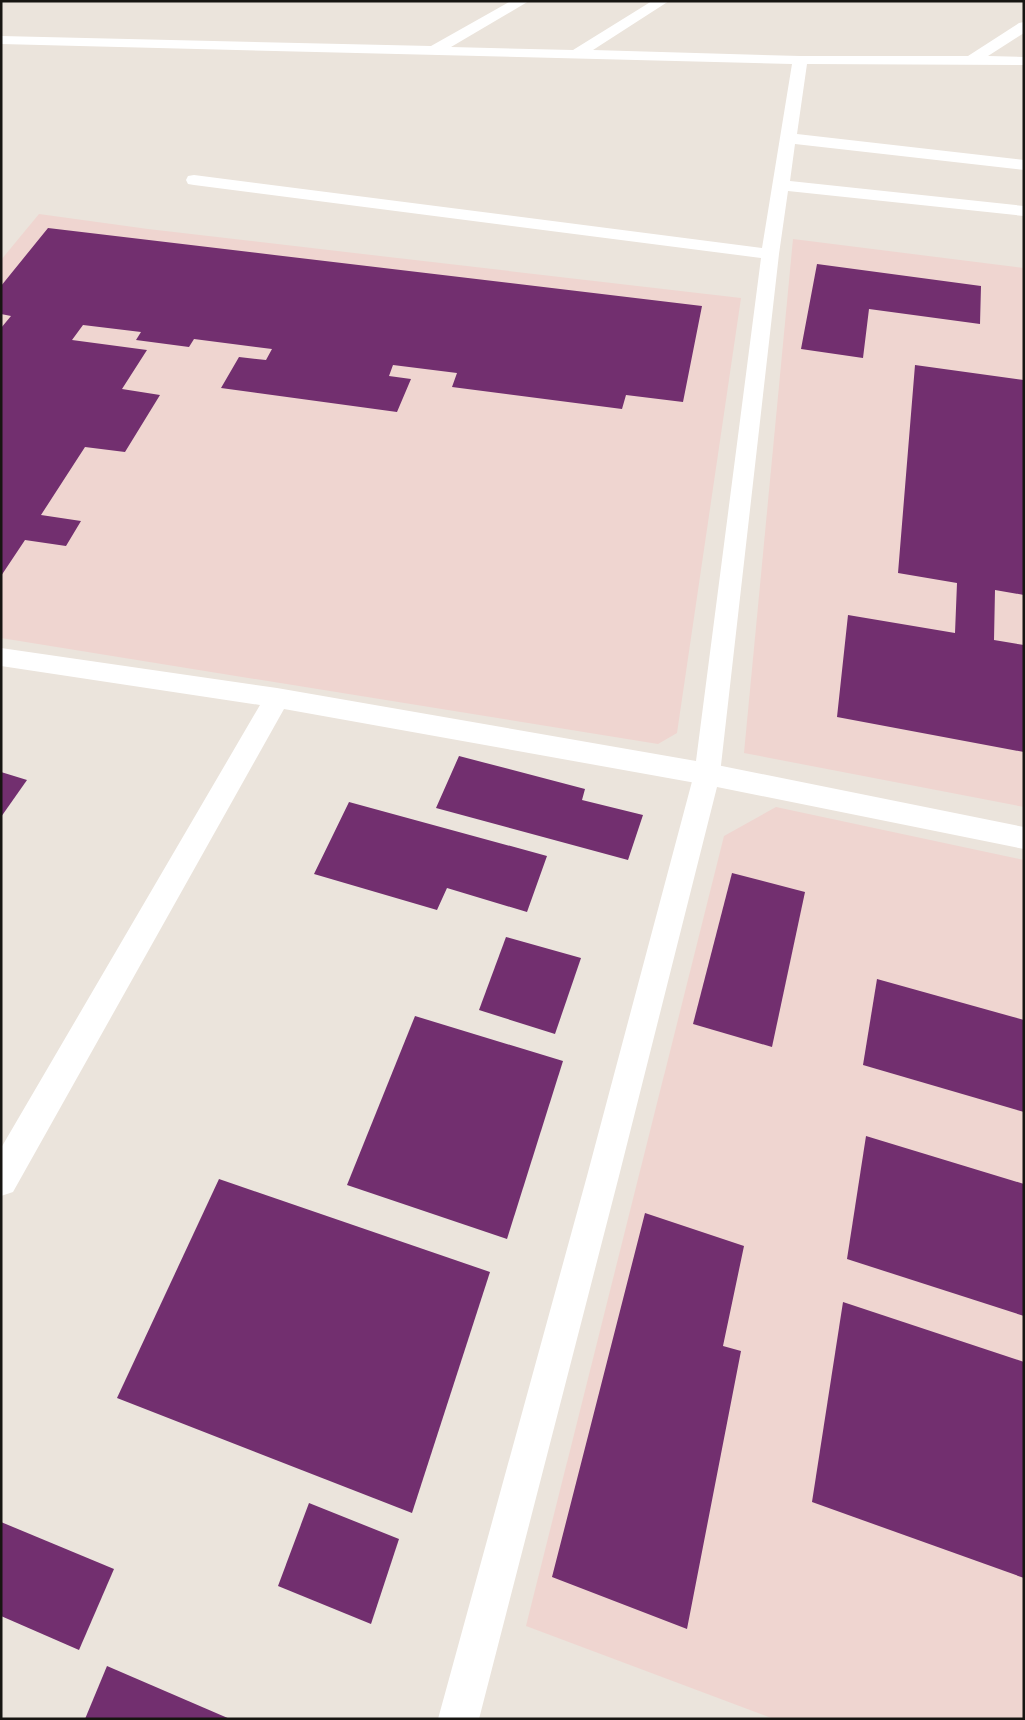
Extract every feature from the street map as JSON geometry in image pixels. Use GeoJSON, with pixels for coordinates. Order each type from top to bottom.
{"type":"FeatureCollection","features":[{"type":"Feature","properties":{"kind":"street"},"geometry":{"type":"LineString","coordinates":[[432,52],[522,1]]}},
{"type":"Feature","properties":{"kind":"street"},"geometry":{"type":"LineString","coordinates":[[575,55],[662,1]]}},
{"type":"Feature","properties":{"kind":"street"},"geometry":{"type":"LineString","coordinates":[[971,61],[1024,26]]}},
{"type":"Feature","properties":{"kind":"street"},"geometry":{"type":"LineString","coordinates":[[1,40],[800,60],[1024,61]]}},
{"type":"Feature","properties":{"kind":"street"},"geometry":{"type":"LineString","coordinates":[[458,1719],[707,774],[770,254],[800,60]]}},
{"type":"Feature","properties":{"kind":"street"},"geometry":{"type":"LineString","coordinates":[[788,138],[1024,165]]}},
{"type":"Feature","properties":{"kind":"street"},"geometry":{"type":"LineString","coordinates":[[194,180],[770,254]]}},
{"type":"Feature","properties":{"kind":"street"},"geometry":{"type":"LineString","coordinates":[[781,185],[1024,211]]}},
{"type":"Feature","properties":{"kind":"street"},"geometry":{"type":"LineString","coordinates":[[1,656],[276,698],[707,774],[1024,838]]}},
{"type":"Feature","properties":{"kind":"street"},"geometry":{"type":"LineString","coordinates":[[1,1180],[276,698]]}},
{"type":"Feature","properties":{"kind":"shaded area"},"geometry":{"type":"Polygon","coordinates":[[[39,214],[148,229],[741,298],[677,733],[658,744],[1,638],[1,260],[39,214]]]}},
{"type":"Feature","properties":{"kind":"shaded area"},"geometry":{"type":"Polygon","coordinates":[[[793,239],[1024,268],[1024,807],[744,753],[793,239]]]}},
{"type":"Feature","properties":{"kind":"shaded area"},"geometry":{"type":"Polygon","coordinates":[[[776,807],[1024,860],[1024,1719],[774,1719],[526,1626],[724,836],[776,807]]]}},
{"type":"Feature","properties":{"kind":"building"},"geometry":{"type":"Polygon","coordinates":[[[48,228],[702,306],[683,402],[626,395],[622,409],[452,387],[457,373],[393,365],[389,376],[411,379],[397,412],[221,388],[239,357],[266,360],[272,349],[194,339],[189,347],[136,340],[141,332],[83,325],[72,340],[147,350],[122,389],[160,395],[125,452],[85,447],[41,515],[81,521],[66,546],[25,540],[1,576],[1,328],[11,316],[1,314],[1,286],[48,228]]]}},
{"type":"Feature","properties":{"kind":"building"},"geometry":{"type":"Polygon","coordinates":[[[817,264],[981,286],[980,324],[869,309],[863,358],[801,349],[817,264]]]}},
{"type":"Feature","properties":{"kind":"building"},"geometry":{"type":"Polygon","coordinates":[[[915,365],[1024,380],[1024,595],[995,590],[994,640],[1024,645],[1024,752],[837,717],[848,615],[955,633],[957,583],[898,573],[915,365]]]}},
{"type":"Feature","properties":{"kind":"building"},"geometry":{"type":"Polygon","coordinates":[[[459,756],[585,789],[582,800],[643,815],[628,860],[436,808],[459,756]]]}},
{"type":"Feature","properties":{"kind":"building"},"geometry":{"type":"Polygon","coordinates":[[[1,772],[27,780],[1,817],[1,772]]]}},
{"type":"Feature","properties":{"kind":"building"},"geometry":{"type":"Polygon","coordinates":[[[349,802],[547,856],[527,912],[447,888],[437,910],[314,874],[349,802]]]}},
{"type":"Feature","properties":{"kind":"building"},"geometry":{"type":"Polygon","coordinates":[[[732,873],[805,892],[772,1047],[693,1024],[732,873]]]}},
{"type":"Feature","properties":{"kind":"building"},"geometry":{"type":"Polygon","coordinates":[[[506,937],[581,958],[555,1034],[479,1010],[506,937]]]}},
{"type":"Feature","properties":{"kind":"building"},"geometry":{"type":"Polygon","coordinates":[[[877,979],[1024,1020],[1024,1112],[863,1065],[877,979]]]}},
{"type":"Feature","properties":{"kind":"building"},"geometry":{"type":"Polygon","coordinates":[[[415,1016],[563,1061],[507,1239],[347,1185],[415,1016]]]}},
{"type":"Feature","properties":{"kind":"building"},"geometry":{"type":"Polygon","coordinates":[[[866,1136],[1024,1184],[1024,1316],[847,1259],[866,1136]]]}},
{"type":"Feature","properties":{"kind":"building"},"geometry":{"type":"Polygon","coordinates":[[[219,1179],[490,1272],[412,1513],[117,1398],[219,1179]]]}},
{"type":"Feature","properties":{"kind":"building"},"geometry":{"type":"Polygon","coordinates":[[[645,1213],[744,1246],[723,1346],[741,1351],[687,1629],[552,1577],[645,1213]]]}},
{"type":"Feature","properties":{"kind":"building"},"geometry":{"type":"Polygon","coordinates":[[[843,1302],[1024,1362],[1024,1578],[812,1502],[843,1302]]]}},
{"type":"Feature","properties":{"kind":"building"},"geometry":{"type":"Polygon","coordinates":[[[309,1503],[399,1539],[371,1624],[278,1586],[309,1503]]]}},
{"type":"Feature","properties":{"kind":"building"},"geometry":{"type":"Polygon","coordinates":[[[1,1522],[114,1569],[79,1650],[1,1616],[1,1522]]]}},
{"type":"Feature","properties":{"kind":"building"},"geometry":{"type":"Polygon","coordinates":[[[107,1666],[230,1719],[85,1719],[107,1666]]]}}]}
